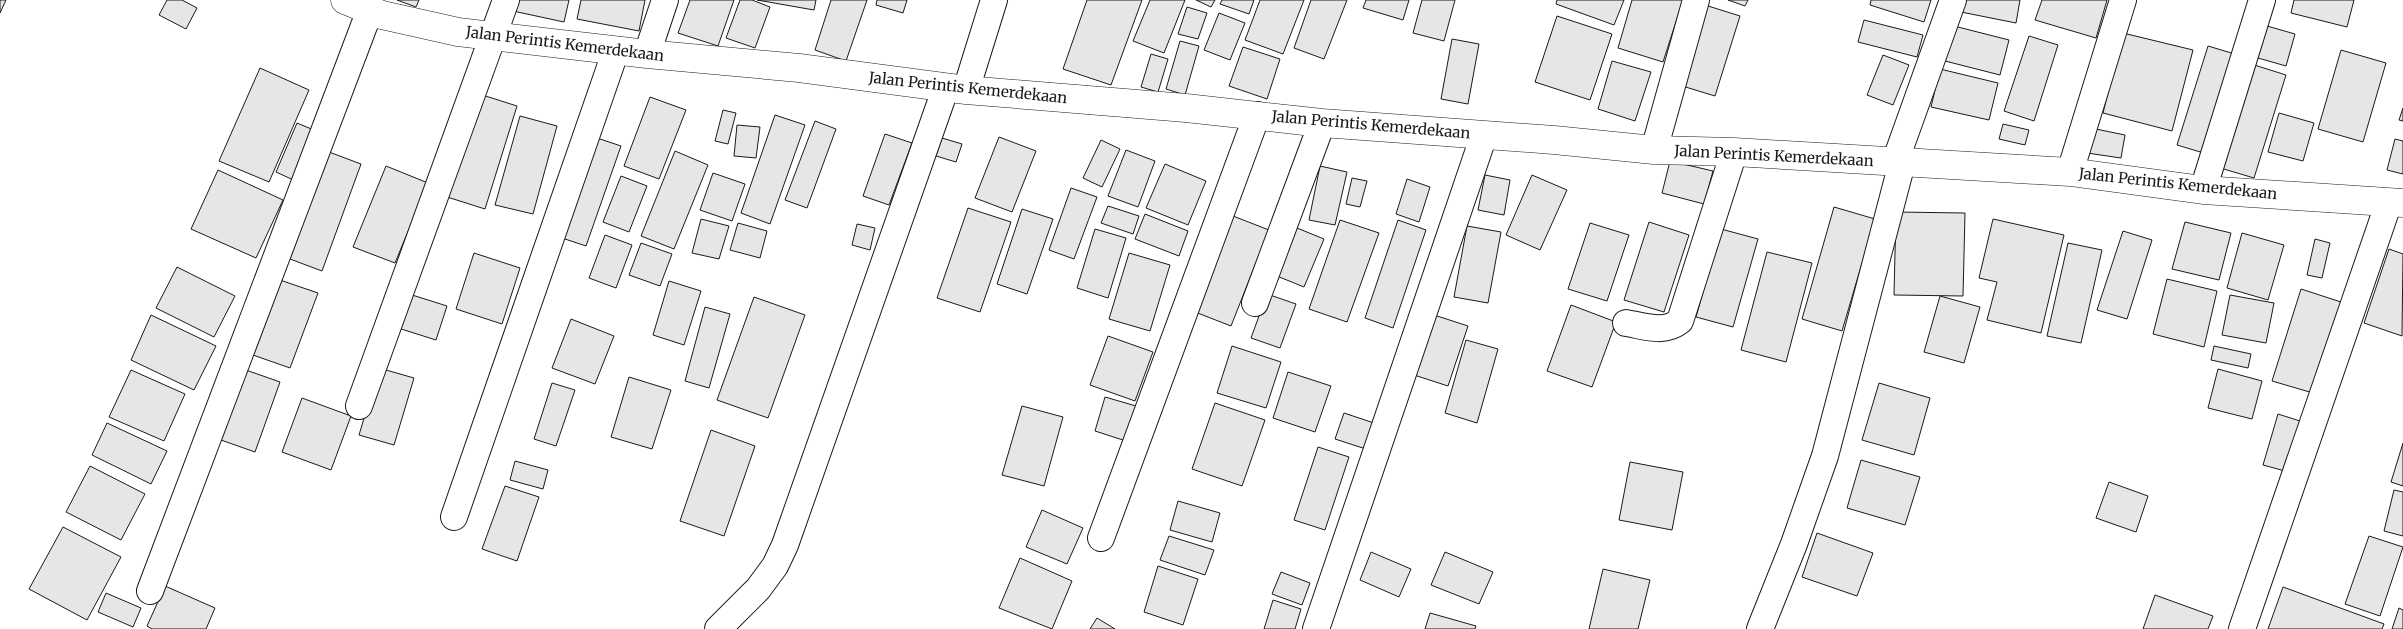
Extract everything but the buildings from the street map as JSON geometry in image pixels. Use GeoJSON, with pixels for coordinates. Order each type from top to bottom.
{"type":"FeatureCollection","features":[{"type":"Feature","properties":{"kind":"street","name":"Jalan Perintis Kemerdekaan"},"geometry":{"type":"LineString","coordinates":[[344,0],[380,8],[458,32],[647,54],[799,68],[956,89],[1322,123],[1654,150],[1734,152],[2070,172],[2203,190],[2396,202]]}},
{"type":"Feature","properties":{"kind":"street"},"geometry":{"type":"LineString","coordinates":[[359,406],[506,0]]}},
{"type":"Feature","properties":{"kind":"street"},"geometry":{"type":"LineString","coordinates":[[647,54],[665,0]]}},
{"type":"Feature","properties":{"kind":"street"},"geometry":{"type":"LineString","coordinates":[[718,629],[758,589],[775,566],[785,545],[956,89],[994,0]]}},
{"type":"Feature","properties":{"kind":"street"},"geometry":{"type":"LineString","coordinates":[[1654,150],[1696,0]]}},
{"type":"Feature","properties":{"kind":"street"},"geometry":{"type":"LineString","coordinates":[[1760,629],[1794,544],[1825,456],[1898,163],[1953,0]]}},
{"type":"Feature","properties":{"kind":"street"},"geometry":{"type":"LineString","coordinates":[[2070,172],[2123,0]]}},
{"type":"Feature","properties":{"kind":"street"},"geometry":{"type":"LineString","coordinates":[[2203,190],[2262,0]]}},
{"type":"Feature","properties":{"kind":"street"},"geometry":{"type":"LineString","coordinates":[[150,591],[380,8]]}},
{"type":"Feature","properties":{"kind":"street"},"geometry":{"type":"LineString","coordinates":[[454,517],[616,50]]}},
{"type":"Feature","properties":{"kind":"street"},"geometry":{"type":"LineString","coordinates":[[1100,538],[1257,116]]}},
{"type":"Feature","properties":{"kind":"street"},"geometry":{"type":"LineString","coordinates":[[1255,303],[1322,123]]}},
{"type":"Feature","properties":{"kind":"street"},"geometry":{"type":"LineString","coordinates":[[1316,629],[1484,135]]}},
{"type":"Feature","properties":{"kind":"street"},"geometry":{"type":"LineString","coordinates":[[1626,323],[1662,329],[1672,327],[1680,321],[1734,152]]}},
{"type":"Feature","properties":{"kind":"street"},"geometry":{"type":"LineString","coordinates":[[2242,629],[2396,202]]}}]}
